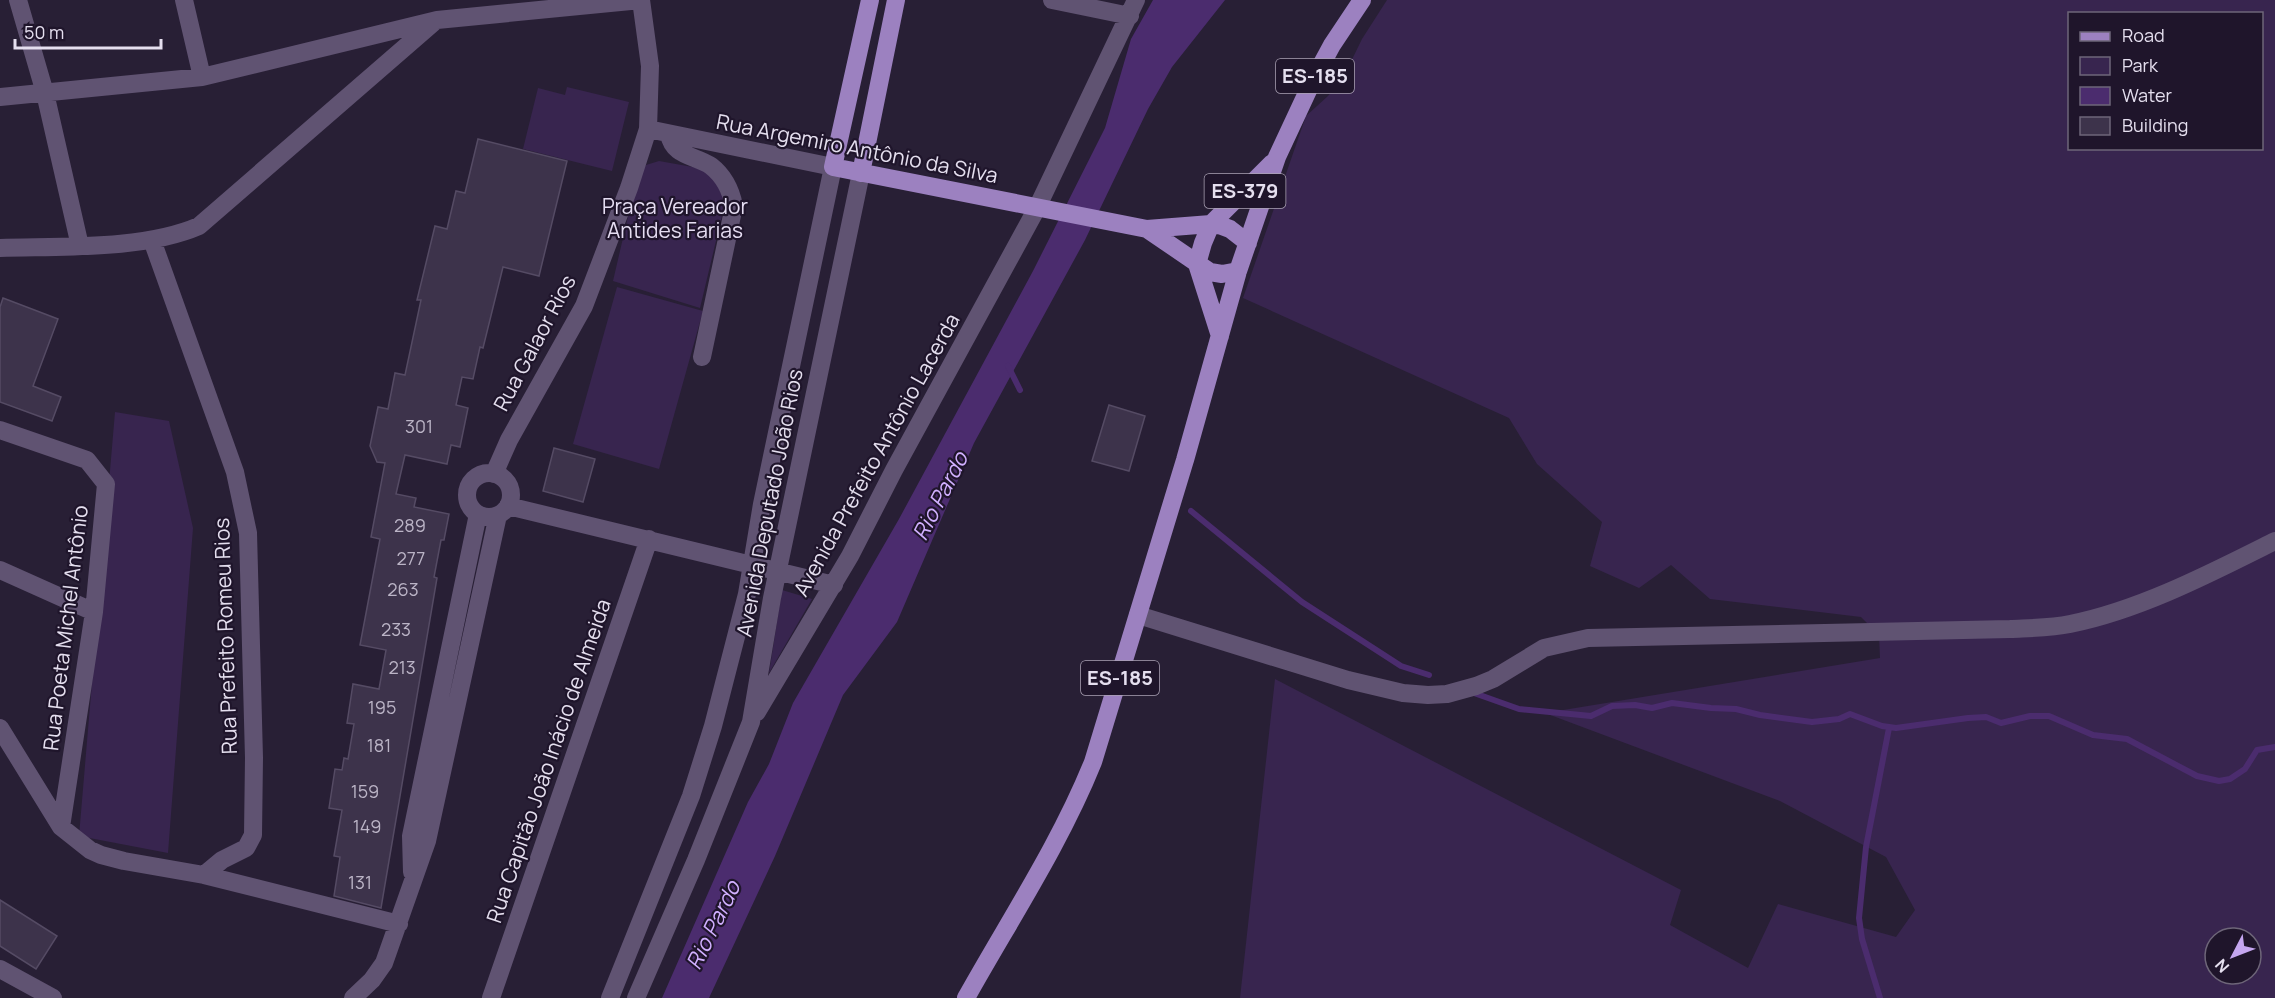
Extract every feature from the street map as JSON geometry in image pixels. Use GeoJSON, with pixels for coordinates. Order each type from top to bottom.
{"type":"FeatureCollection","features":[{"type":"Feature","properties":{"kind":"main road","name":"Avenida Deputado João Rios"},"geometry":{"type":"LineString","coordinates":[[833,167],[870,0]]}},
{"type":"Feature","properties":{"kind":"main road","name":"Avenida Deputado João Rios"},"geometry":{"type":"LineString","coordinates":[[861,173],[896,0]]}},
{"type":"Feature","properties":{"kind":"main road","name":"ES-185"},"geometry":{"type":"LineString","coordinates":[[966,998],[1085,783],[1102,738],[1238,271],[1277,157],[1332,45],[1362,0]]}},
{"type":"Feature","properties":{"kind":"main road","name":"ES-379"},"geometry":{"type":"LineString","coordinates":[[1211,224],[1277,157]]}},
{"type":"Feature","properties":{"kind":"main road","name":"Rua Argemiro Antônio da Silva"},"geometry":{"type":"LineString","coordinates":[[833,167],[1143,228]]}},
{"type":"Feature","properties":{"kind":"main road","name":"ES-379"},"geometry":{"type":"LineString","coordinates":[[1143,228],[1211,224],[1230,229],[1248,243]]}},
{"type":"Feature","properties":{"kind":"main road"},"geometry":{"type":"LineString","coordinates":[[1211,224],[1197,264],[1220,336]]}},
{"type":"Feature","properties":{"kind":"main road","name":"ES-379"},"geometry":{"type":"LineString","coordinates":[[1143,228],[1197,264],[1217,274],[1238,271]]}},
{"type":"Feature","properties":{"kind":"street"},"geometry":{"type":"LineString","coordinates":[[18,0],[45,93],[80,246]]}},
{"type":"Feature","properties":{"kind":"street"},"geometry":{"type":"LineString","coordinates":[[184,0],[202,77]]}},
{"type":"Feature","properties":{"kind":"street"},"geometry":{"type":"LineString","coordinates":[[0,96],[202,77],[437,20],[641,0]]}},
{"type":"Feature","properties":{"kind":"street","name":"Rua Galaor Rios"},"geometry":{"type":"LineString","coordinates":[[494,474],[509,440],[584,306],[629,188],[648,129],[650,66],[641,0]]}},
{"type":"Feature","properties":{"kind":"street"},"geometry":{"type":"LineString","coordinates":[[1052,0],[1133,8]]}},
{"type":"Feature","properties":{"kind":"street","name":"Avenida Prefeito Antônio Lacerda"},"geometry":{"type":"LineString","coordinates":[[751,722],[834,585],[1037,208],[1133,8]]}},
{"type":"Feature","properties":{"kind":"street"},"geometry":{"type":"LineString","coordinates":[[0,248],[80,246],[152,240],[184,233],[200,226],[437,20]]}},
{"type":"Feature","properties":{"kind":"street","name":"Rua Argemiro Antônio da Silva"},"geometry":{"type":"LineString","coordinates":[[648,129],[833,167]]}},
{"type":"Feature","properties":{"kind":"street"},"geometry":{"type":"LineString","coordinates":[[669,134],[677,150],[704,162],[720,174],[734,206],[702,357]]}},
{"type":"Feature","properties":{"kind":"street","name":"Avenida Deputado João Rios"},"geometry":{"type":"LineString","coordinates":[[610,998],[650,903],[697,777],[735,642],[747,594],[762,504],[833,167]]}},
{"type":"Feature","properties":{"kind":"street","name":"Avenida Deputado João Rios"},"geometry":{"type":"LineString","coordinates":[[636,998],[696,860],[751,722],[772,598],[861,173]]}},
{"type":"Feature","properties":{"kind":"street","name":"Rua Prefeito Romeu Rios"},"geometry":{"type":"LineString","coordinates":[[152,240],[235,472],[248,533],[254,758],[253,835],[246,848],[222,860],[204,875]]}},
{"type":"Feature","properties":{"kind":"street","name":"Rua Poeta Michel Antônio"},"geometry":{"type":"LineString","coordinates":[[0,430],[87,460],[106,484],[94,612],[61,827]]}},
{"type":"Feature","properties":{"kind":"street"},"geometry":{"type":"LineString","coordinates":[[353,998],[372,980],[384,963],[427,841],[503,510],[510,490],[501,477],[494,474],[480,476],[470,484],[467,498],[472,510],[478,514],[491,517],[503,510],[649,539],[834,585]]}},
{"type":"Feature","properties":{"kind":"street"},"geometry":{"type":"LineString","coordinates":[[412,882],[411,836],[478,514]]}},
{"type":"Feature","properties":{"kind":"street","name":"Rua Capitão João Inácio de Almeida"},"geometry":{"type":"LineString","coordinates":[[491,998],[649,539]]}},
{"type":"Feature","properties":{"kind":"street"},"geometry":{"type":"LineString","coordinates":[[1138,615],[1348,680],[1403,693],[1447,694],[1493,679],[1544,648],[1588,638],[2010,630],[2068,624],[2134,605],[2218,570],[2275,541]]}},
{"type":"Feature","properties":{"kind":"street"},"geometry":{"type":"LineString","coordinates":[[0,570],[94,612]]}},
{"type":"Feature","properties":{"kind":"street"},"geometry":{"type":"LineString","coordinates":[[0,728],[61,827],[72,838],[101,855],[204,875],[399,924]]}},
{"type":"Feature","properties":{"kind":"street"},"geometry":{"type":"LineString","coordinates":[[0,969],[52,998]]}},
{"type":"Feature","properties":{"kind":"green space"},"geometry":{"type":"Polygon","coordinates":[[[1387,0],[2275,0],[2275,998],[1240,998],[1275,679],[1681,890],[1670,925],[1748,968],[1778,904],[1896,937],[1915,910],[1886,857],[1780,801],[1545,713],[1880,658],[1879,635],[1861,617],[1710,599],[1671,565],[1639,588],[1590,566],[1602,522],[1537,464],[1509,418],[1243,298],[1306,116],[1328,96],[1344,76],[1362,39],[1387,0]]]}},
{"type":"Feature","properties":{"kind":"green space"},"geometry":{"type":"Polygon","coordinates":[[[567,87],[629,102],[612,171],[523,149],[538,88],[565,95],[567,87]]]}},
{"type":"Feature","properties":{"kind":"green space","name":"Praça Vereador Antides Farias"},"geometry":{"type":"Polygon","coordinates":[[[659,161],[704,169],[716,180],[725,203],[700,308],[613,281],[637,178],[646,165],[659,161]]]}},
{"type":"Feature","properties":{"kind":"green space"},"geometry":{"type":"Polygon","coordinates":[[[617,287],[703,311],[659,469],[573,444],[617,287]]]}},
{"type":"Feature","properties":{"kind":"green space"},"geometry":{"type":"Polygon","coordinates":[[[115,412],[169,421],[193,528],[168,853],[79,836],[115,412]]]}},
{"type":"Feature","properties":{"kind":"green space"},"geometry":{"type":"Polygon","coordinates":[[[782,590],[812,599],[769,673],[782,590]]]}},
{"type":"Feature","properties":{"kind":"water","name":"Rio Pardo"},"geometry":{"type":"Polygon","coordinates":[[[1153,0],[1225,0],[1172,67],[1148,109],[1085,240],[974,443],[897,622],[843,695],[775,856],[709,998],[662,998],[748,802],[769,764],[793,703],[899,519],[1033,271],[1105,128],[1131,39],[1153,0]]]}},
{"type":"Feature","properties":{"kind":"building"},"geometry":{"type":"Polygon","coordinates":[[[478,139],[567,161],[539,276],[503,267],[473,379],[462,377],[456,405],[468,408],[460,447],[451,445],[447,464],[405,455],[396,494],[416,498],[414,507],[449,514],[434,577],[437,578],[381,908],[334,896],[340,857],[334,856],[342,810],[329,808],[335,769],[342,770],[344,758],[348,759],[354,724],[347,723],[353,684],[379,689],[386,650],[360,645],[380,539],[371,537],[385,463],[377,462],[370,446],[378,407],[388,409],[395,373],[405,375],[421,300],[417,300],[435,226],[447,229],[456,191],[465,193],[478,139]]]}},
{"type":"Feature","properties":{"kind":"building"},"geometry":{"type":"Polygon","coordinates":[[[3,298],[58,319],[33,386],[61,397],[52,421],[0,402],[0,307],[3,298]]]}},
{"type":"Feature","properties":{"kind":"building"},"geometry":{"type":"Polygon","coordinates":[[[1109,405],[1145,416],[1129,471],[1092,461],[1109,405]]]}},
{"type":"Feature","properties":{"kind":"building"},"geometry":{"type":"Polygon","coordinates":[[[554,448],[595,459],[583,502],[543,491],[554,448]]]}},
{"type":"Feature","properties":{"kind":"building"},"geometry":{"type":"Polygon","coordinates":[[[0,900],[57,936],[36,969],[0,946],[0,900]]]}},
{"type":"Feature","properties":{"kind":"waterway"},"geometry":{"type":"LineString","coordinates":[[1008,366],[1020,390]]}},
{"type":"Feature","properties":{"kind":"waterway"},"geometry":{"type":"LineString","coordinates":[[1191,511],[1302,602],[1401,666],[1429,675]]}},
{"type":"Feature","properties":{"kind":"waterway"},"geometry":{"type":"LineString","coordinates":[[1474,693],[1519,709],[1591,716],[1612,706],[1635,705],[1652,708],[1672,703],[1736,709],[1760,715],[1812,722],[1839,719],[1850,714],[1882,726],[1896,728],[1968,718],[1986,717],[2001,723],[2030,716],[2049,716],[2093,735],[2127,739],[2197,776],[2219,781],[2230,779],[2245,769],[2257,750],[2275,747]]}},
{"type":"Feature","properties":{"kind":"waterway"},"geometry":{"type":"LineString","coordinates":[[1880,998],[1862,939],[1859,918],[1866,847],[1889,728]]}}]}
